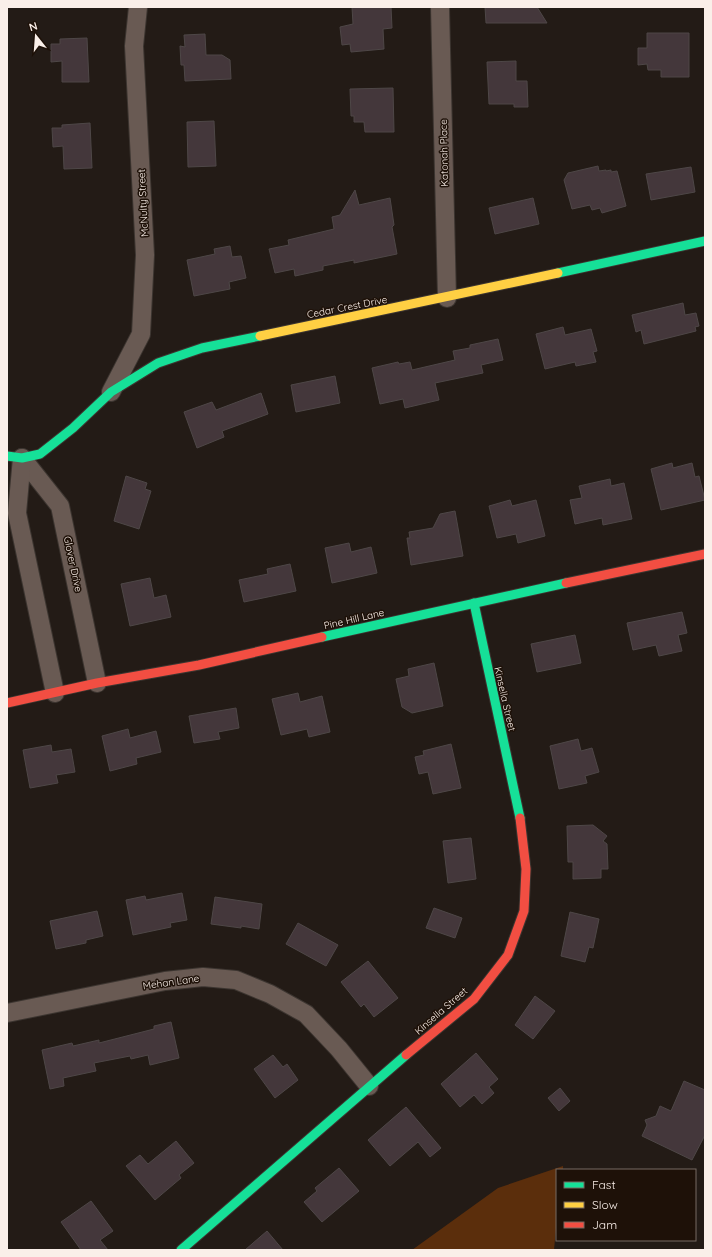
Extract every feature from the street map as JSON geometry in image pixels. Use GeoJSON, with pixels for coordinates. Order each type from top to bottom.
{"type":"FeatureCollection","features":[{"type":"Feature","properties":{"kind":"street","name":"McNulty Street"},"geometry":{"type":"LineString","coordinates":[[111,392],[141,334],[146,255],[134,46],[138,7]]}},
{"type":"Feature","properties":{"kind":"street","name":"Katonah Place"},"geometry":{"type":"LineString","coordinates":[[440,7],[447,298]]}},
{"type":"Feature","properties":{"kind":"street","name":"Cedar Crest Drive"},"geometry":{"type":"LineString","coordinates":[[15,457],[40,454],[73,428],[111,392],[158,363],[202,348],[447,298],[705,241]]}},
{"type":"Feature","properties":{"kind":"street","name":"Glover Drive"},"geometry":{"type":"LineString","coordinates":[[15,457],[60,506],[96,683]]}},
{"type":"Feature","properties":{"kind":"street"},"geometry":{"type":"LineString","coordinates":[[15,457],[17,513],[55,693]]}},
{"type":"Feature","properties":{"kind":"street","name":"Pine Hill Lane"},"geometry":{"type":"LineString","coordinates":[[7,703],[96,683],[199,665],[474,603],[705,554]]}},
{"type":"Feature","properties":{"kind":"street","name":"Kinsella Street"},"geometry":{"type":"LineString","coordinates":[[181,1250],[369,1086],[474,999],[508,956],[524,911],[526,869],[522,826],[474,603]]}},
{"type":"Feature","properties":{"kind":"street","name":"Mehan Lane"},"geometry":{"type":"LineString","coordinates":[[7,1013],[165,981],[203,977],[236,980],[270,994],[306,1014],[339,1049],[369,1086]]}},
{"type":"Feature","properties":{"kind":"shaded area"},"geometry":{"type":"Polygon","coordinates":[[[563,1166],[563,1169],[556,1169],[556,1228],[554,1250],[412,1250],[498,1188],[563,1166]]]}},
{"type":"Feature","properties":{"kind":"building"},"geometry":{"type":"Polygon","coordinates":[[[352,7],[391,7],[392,28],[383,29],[384,49],[351,52],[350,44],[342,45],[340,27],[353,24],[352,7]]]}},
{"type":"Feature","properties":{"kind":"building"},"geometry":{"type":"Polygon","coordinates":[[[485,7],[537,7],[547,23],[486,23],[485,7]]]}},
{"type":"Feature","properties":{"kind":"building"},"geometry":{"type":"Polygon","coordinates":[[[647,33],[689,33],[689,77],[661,77],[661,70],[648,70],[647,64],[638,65],[638,48],[647,48],[647,33]]]}},
{"type":"Feature","properties":{"kind":"building"},"geometry":{"type":"Polygon","coordinates":[[[205,34],[206,55],[222,55],[230,60],[231,79],[185,81],[184,65],[181,65],[180,46],[185,47],[184,35],[205,34]]]}},
{"type":"Feature","properties":{"kind":"building"},"geometry":{"type":"Polygon","coordinates":[[[87,38],[89,82],[62,82],[62,61],[51,62],[51,44],[60,44],[60,39],[87,38]]]}},
{"type":"Feature","properties":{"kind":"building"},"geometry":{"type":"Polygon","coordinates":[[[516,61],[516,81],[527,81],[528,107],[514,107],[514,104],[489,104],[487,62],[516,61]]]}},
{"type":"Feature","properties":{"kind":"building"},"geometry":{"type":"Polygon","coordinates":[[[393,88],[394,132],[365,132],[364,122],[354,122],[354,116],[351,116],[350,89],[393,88]]]}},
{"type":"Feature","properties":{"kind":"building"},"geometry":{"type":"Polygon","coordinates":[[[214,121],[216,166],[188,167],[187,122],[214,121]]]}},
{"type":"Feature","properties":{"kind":"building"},"geometry":{"type":"Polygon","coordinates":[[[90,123],[92,168],[64,169],[63,146],[53,147],[52,128],[62,128],[62,125],[90,123]]]}},
{"type":"Feature","properties":{"kind":"building"},"geometry":{"type":"Polygon","coordinates":[[[598,166],[599,171],[617,171],[626,206],[602,213],[600,208],[592,210],[590,205],[572,209],[564,180],[568,173],[598,166]]]}},
{"type":"Feature","properties":{"kind":"building"},"geometry":{"type":"Polygon","coordinates":[[[691,167],[695,192],[651,200],[646,174],[691,167]]]}},
{"type":"Feature","properties":{"kind":"building"},"geometry":{"type":"Polygon","coordinates":[[[355,190],[359,205],[390,198],[394,225],[392,227],[397,254],[354,263],[354,260],[323,266],[323,270],[295,276],[294,269],[275,273],[269,249],[289,245],[288,240],[334,229],[332,217],[340,215],[355,190]]]}},
{"type":"Feature","properties":{"kind":"building"},"geometry":{"type":"Polygon","coordinates":[[[533,198],[539,224],[495,234],[489,208],[533,198]]]}},
{"type":"Feature","properties":{"kind":"building"},"geometry":{"type":"Polygon","coordinates":[[[230,246],[232,257],[241,256],[246,278],[229,282],[230,289],[194,296],[187,260],[215,254],[214,249],[230,246]]]}},
{"type":"Feature","properties":{"kind":"building"},"geometry":{"type":"Polygon","coordinates":[[[683,303],[685,315],[696,313],[699,326],[695,327],[696,331],[644,344],[641,330],[636,332],[632,315],[683,303]]]}},
{"type":"Feature","properties":{"kind":"building"},"geometry":{"type":"Polygon","coordinates":[[[563,327],[565,335],[591,329],[597,351],[593,352],[596,362],[576,366],[575,362],[545,369],[536,334],[563,327]]]}},
{"type":"Feature","properties":{"kind":"building"},"geometry":{"type":"Polygon","coordinates":[[[498,339],[503,360],[481,365],[483,373],[435,383],[439,400],[405,408],[403,399],[380,404],[372,368],[398,362],[399,364],[410,362],[412,370],[455,360],[453,351],[470,348],[470,345],[498,339]]]}},
{"type":"Feature","properties":{"kind":"building"},"geometry":{"type":"Polygon","coordinates":[[[335,376],[340,403],[296,412],[291,385],[335,376]]]}},
{"type":"Feature","properties":{"kind":"building"},"geometry":{"type":"Polygon","coordinates":[[[261,393],[268,414],[222,431],[224,437],[197,448],[184,412],[212,402],[216,410],[261,393]]]}},
{"type":"Feature","properties":{"kind":"building"},"geometry":{"type":"Polygon","coordinates":[[[672,463],[673,468],[692,463],[695,477],[699,476],[705,500],[661,510],[651,469],[672,463]]]}},
{"type":"Feature","properties":{"kind":"building"},"geometry":{"type":"Polygon","coordinates":[[[126,476],[147,483],[145,489],[151,491],[139,529],[114,521],[126,476]]]}},
{"type":"Feature","properties":{"kind":"building"},"geometry":{"type":"Polygon","coordinates":[[[610,479],[611,486],[624,483],[632,519],[603,525],[602,518],[575,524],[570,500],[582,498],[579,486],[610,479]]]}},
{"type":"Feature","properties":{"kind":"building"},"geometry":{"type":"Polygon","coordinates":[[[510,500],[512,506],[536,500],[545,536],[518,543],[516,534],[497,538],[489,506],[510,500]]]}},
{"type":"Feature","properties":{"kind":"building"},"geometry":{"type":"Polygon","coordinates":[[[455,511],[463,556],[411,565],[407,538],[410,538],[409,532],[433,528],[440,514],[455,511]]]}},
{"type":"Feature","properties":{"kind":"building"},"geometry":{"type":"Polygon","coordinates":[[[349,543],[351,552],[371,547],[377,573],[332,583],[325,548],[349,543]]]}},
{"type":"Feature","properties":{"kind":"building"},"geometry":{"type":"Polygon","coordinates":[[[290,564],[296,591],[244,602],[239,580],[268,574],[267,569],[290,564]]]}},
{"type":"Feature","properties":{"kind":"building"},"geometry":{"type":"Polygon","coordinates":[[[150,578],[154,598],[166,595],[171,617],[130,626],[121,584],[150,578]]]}},
{"type":"Feature","properties":{"kind":"building"},"geometry":{"type":"Polygon","coordinates":[[[682,612],[687,633],[678,635],[682,651],[659,656],[656,645],[633,650],[627,623],[682,612]]]}},
{"type":"Feature","properties":{"kind":"building"},"geometry":{"type":"Polygon","coordinates":[[[575,635],[581,663],[537,672],[531,644],[575,635]]]}},
{"type":"Feature","properties":{"kind":"building"},"geometry":{"type":"Polygon","coordinates":[[[434,663],[443,706],[412,713],[402,707],[396,679],[409,676],[408,669],[434,663]]]}},
{"type":"Feature","properties":{"kind":"building"},"geometry":{"type":"Polygon","coordinates":[[[298,693],[300,702],[322,696],[330,732],[309,737],[307,729],[281,735],[272,699],[298,693]]]}},
{"type":"Feature","properties":{"kind":"building"},"geometry":{"type":"Polygon","coordinates":[[[236,708],[239,728],[218,732],[220,739],[194,743],[189,716],[236,708]]]}},
{"type":"Feature","properties":{"kind":"building"},"geometry":{"type":"Polygon","coordinates":[[[128,729],[130,738],[156,731],[161,752],[136,758],[137,764],[110,771],[102,736],[128,729]]]}},
{"type":"Feature","properties":{"kind":"building"},"geometry":{"type":"Polygon","coordinates":[[[578,739],[581,751],[592,748],[599,772],[585,776],[587,783],[559,789],[550,746],[578,739]]]}},
{"type":"Feature","properties":{"kind":"building"},"geometry":{"type":"Polygon","coordinates":[[[451,744],[461,788],[433,794],[428,772],[419,774],[415,757],[424,755],[423,751],[451,744]]]}},
{"type":"Feature","properties":{"kind":"building"},"geometry":{"type":"Polygon","coordinates":[[[51,745],[52,752],[71,749],[75,772],[56,775],[58,783],[30,788],[23,750],[51,745]]]}},
{"type":"Feature","properties":{"kind":"building"},"geometry":{"type":"Polygon","coordinates":[[[593,825],[607,836],[603,841],[607,844],[608,869],[601,869],[601,878],[573,879],[573,862],[568,862],[567,826],[593,825]]]}},
{"type":"Feature","properties":{"kind":"building"},"geometry":{"type":"Polygon","coordinates":[[[471,838],[476,879],[448,883],[443,841],[471,838]]]}},
{"type":"Feature","properties":{"kind":"building"},"geometry":{"type":"Polygon","coordinates":[[[182,893],[187,920],[170,923],[171,927],[133,935],[126,900],[145,896],[146,900],[182,893]]]}},
{"type":"Feature","properties":{"kind":"building"},"geometry":{"type":"Polygon","coordinates":[[[215,897],[262,904],[259,929],[211,924],[215,897]]]}},
{"type":"Feature","properties":{"kind":"building"},"geometry":{"type":"Polygon","coordinates":[[[434,908],[462,918],[455,938],[426,928],[434,908]]]}},
{"type":"Feature","properties":{"kind":"building"},"geometry":{"type":"Polygon","coordinates":[[[97,911],[103,936],[86,940],[86,943],[56,949],[50,921],[97,911]]]}},
{"type":"Feature","properties":{"kind":"building"},"geometry":{"type":"Polygon","coordinates":[[[570,912],[599,919],[593,948],[589,947],[585,962],[561,956],[570,912]]]}},
{"type":"Feature","properties":{"kind":"building"},"geometry":{"type":"Polygon","coordinates":[[[298,923],[338,945],[326,966],[286,944],[298,923]]]}},
{"type":"Feature","properties":{"kind":"building"},"geometry":{"type":"Polygon","coordinates":[[[368,961],[398,998],[374,1017],[364,1004],[361,1007],[341,982],[368,961]]]}},
{"type":"Feature","properties":{"kind":"building"},"geometry":{"type":"Polygon","coordinates":[[[535,996],[555,1011],[533,1039],[515,1025],[535,996]]]}},
{"type":"Feature","properties":{"kind":"building"},"geometry":{"type":"Polygon","coordinates":[[[171,1022],[179,1058],[150,1065],[148,1055],[131,1059],[130,1056],[94,1063],[96,1071],[63,1078],[64,1086],[50,1089],[42,1050],[72,1043],[73,1046],[99,1040],[99,1043],[154,1029],[154,1026],[171,1022]]]}},
{"type":"Feature","properties":{"kind":"building"},"geometry":{"type":"Polygon","coordinates":[[[476,1053],[498,1079],[489,1087],[494,1093],[482,1104],[474,1095],[460,1107],[441,1084],[476,1053]]]}},
{"type":"Feature","properties":{"kind":"building"},"geometry":{"type":"Polygon","coordinates":[[[273,1055],[283,1067],[287,1064],[298,1080],[275,1098],[254,1069],[273,1055]]]}},
{"type":"Feature","properties":{"kind":"building"},"geometry":{"type":"Polygon","coordinates":[[[684,1081],[705,1090],[705,1135],[692,1160],[642,1136],[647,1125],[645,1120],[656,1116],[660,1106],[671,1111],[684,1081]]]}},
{"type":"Feature","properties":{"kind":"building"},"geometry":{"type":"Polygon","coordinates":[[[560,1088],[570,1101],[559,1111],[548,1098],[560,1088]]]}},
{"type":"Feature","properties":{"kind":"building"},"geometry":{"type":"Polygon","coordinates":[[[406,1107],[441,1148],[430,1157],[418,1142],[390,1166],[368,1140],[406,1107]]]}},
{"type":"Feature","properties":{"kind":"building"},"geometry":{"type":"Polygon","coordinates":[[[176,1141],[194,1163],[179,1175],[181,1178],[155,1200],[126,1166],[140,1155],[148,1164],[176,1141]]]}},
{"type":"Feature","properties":{"kind":"building"},"geometry":{"type":"Polygon","coordinates":[[[339,1168],[359,1191],[322,1222],[304,1202],[317,1191],[315,1188],[339,1168]]]}},
{"type":"Feature","properties":{"kind":"building"},"geometry":{"type":"Polygon","coordinates":[[[91,1201],[113,1231],[100,1240],[108,1250],[81,1250],[61,1222],[91,1201]]]}},
{"type":"Feature","properties":{"kind":"building"},"geometry":{"type":"Polygon","coordinates":[[[267,1231],[283,1250],[245,1250],[267,1231]]]}},
{"type":"Feature","properties":{"kind":"traffic: fast"},"geometry":{"type":"LineString","coordinates":[[558,273],[705,241]]}},
{"type":"Feature","properties":{"kind":"traffic: fast"},"geometry":{"type":"LineString","coordinates":[[7,456],[22,458],[40,454],[73,428],[111,392],[158,363],[202,348],[260,336]]}},
{"type":"Feature","properties":{"kind":"traffic: fast"},"geometry":{"type":"LineString","coordinates":[[322,637],[566,583]]}},
{"type":"Feature","properties":{"kind":"traffic: fast"},"geometry":{"type":"LineString","coordinates":[[474,603],[520,818]]}},
{"type":"Feature","properties":{"kind":"traffic: fast"},"geometry":{"type":"LineString","coordinates":[[181,1250],[406,1055]]}},
{"type":"Feature","properties":{"kind":"traffic: slow"},"geometry":{"type":"LineString","coordinates":[[260,336],[558,273]]}},
{"type":"Feature","properties":{"kind":"traffic: jam"},"geometry":{"type":"LineString","coordinates":[[566,583],[705,554]]}},
{"type":"Feature","properties":{"kind":"traffic: jam"},"geometry":{"type":"LineString","coordinates":[[7,703],[97,683],[199,665],[322,637]]}},
{"type":"Feature","properties":{"kind":"traffic: jam"},"geometry":{"type":"LineString","coordinates":[[406,1055],[474,999],[508,955],[524,911],[526,869],[520,818]]}}]}
